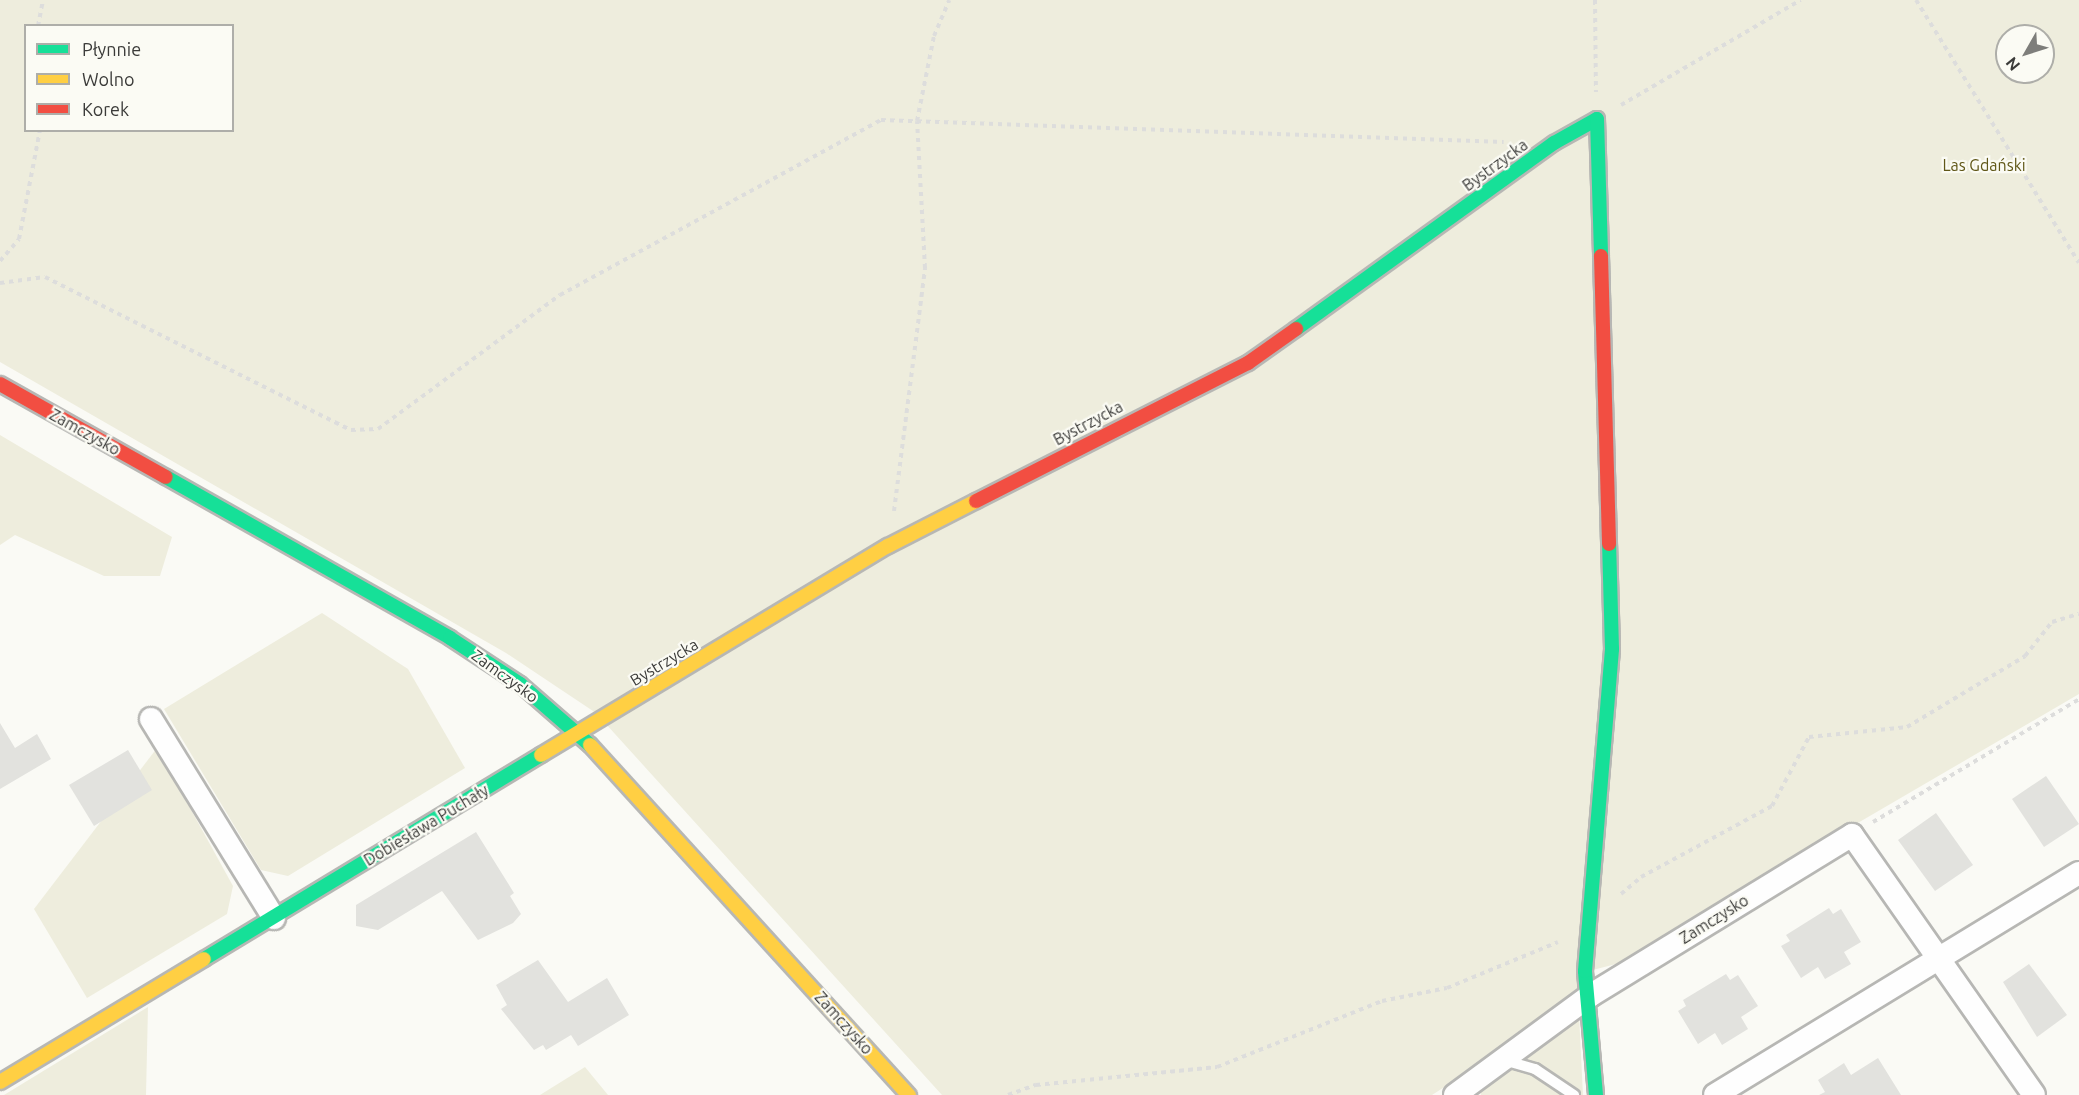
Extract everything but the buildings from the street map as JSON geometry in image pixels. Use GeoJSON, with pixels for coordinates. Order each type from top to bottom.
{"type":"FeatureCollection","features":[{"type":"Feature","properties":{"kind":"street","name":"Bystrzycka"},"geometry":{"type":"LineString","coordinates":[[579,733],[888,546],[1248,363],[1554,143],[1597,119]]}},
{"type":"Feature","properties":{"kind":"street"},"geometry":{"type":"LineString","coordinates":[[1596,1095],[1591,995],[1585,971],[1612,650],[1597,119]]}},
{"type":"Feature","properties":{"kind":"street","name":"Zamczysko"},"geometry":{"type":"LineString","coordinates":[[0,384],[450,638],[579,733],[909,1095]]}},
{"type":"Feature","properties":{"kind":"street"},"geometry":{"type":"LineString","coordinates":[[151,719],[274,918]]}},
{"type":"Feature","properties":{"kind":"street","name":"Dobiesława Puchały"},"geometry":{"type":"LineString","coordinates":[[0,1082],[579,733]]}},
{"type":"Feature","properties":{"kind":"street"},"geometry":{"type":"LineString","coordinates":[[1852,835],[2034,1095]]}},
{"type":"Feature","properties":{"kind":"street","name":"Zamczysko"},"geometry":{"type":"LineString","coordinates":[[1455,1095],[1507,1061],[1591,995],[1852,835]]}},
{"type":"Feature","properties":{"kind":"street"},"geometry":{"type":"LineString","coordinates":[[1714,1095],[2079,873]]}},
{"type":"Feature","properties":{"kind":"lane"},"geometry":{"type":"LineString","coordinates":[[1507,1061],[1535,1069],[1574,1095]]}},
{"type":"Feature","properties":{"kind":"path"},"geometry":{"type":"LineString","coordinates":[[38,24],[44,0]]}},
{"type":"Feature","properties":{"kind":"path"},"geometry":{"type":"LineString","coordinates":[[888,546],[906,447],[925,268],[918,121],[934,36],[949,0]]}},
{"type":"Feature","properties":{"kind":"path"},"geometry":{"type":"LineString","coordinates":[[1595,0],[1597,119],[1801,0]]}},
{"type":"Feature","properties":{"kind":"path"},"geometry":{"type":"LineString","coordinates":[[1916,0],[2079,262]]}},
{"type":"Feature","properties":{"kind":"path"},"geometry":{"type":"LineString","coordinates":[[0,284],[45,277],[351,430],[378,429],[560,295],[881,120],[1508,142]]}},
{"type":"Feature","properties":{"kind":"path"},"geometry":{"type":"LineString","coordinates":[[0,261],[19,239],[40,132]]}},
{"type":"Feature","properties":{"kind":"path"},"geometry":{"type":"LineString","coordinates":[[1852,835],[2079,699]]}},
{"type":"Feature","properties":{"kind":"green space","name":"Las Gdański"},"geometry":{"type":"Polygon","coordinates":[[[0,0],[2079,0],[2079,694],[1616,964],[1577,974],[1583,1095],[1481,1095],[1477,1066],[1432,1095],[942,1095],[596,713],[506,653],[0,362],[0,0]]]}},
{"type":"Feature","properties":{"kind":"green space"},"geometry":{"type":"Polygon","coordinates":[[[0,435],[172,537],[160,576],[104,576],[15,535],[0,545],[0,435]]]}},
{"type":"Feature","properties":{"kind":"green space"},"geometry":{"type":"Polygon","coordinates":[[[322,613],[408,669],[465,768],[288,876],[261,870],[164,709],[322,613]]]}},
{"type":"Feature","properties":{"kind":"green space"},"geometry":{"type":"Polygon","coordinates":[[[157,748],[233,886],[227,914],[87,998],[34,909],[157,748]]]}},
{"type":"Feature","properties":{"kind":"green space"},"geometry":{"type":"Polygon","coordinates":[[[148,1007],[146,1095],[4,1095],[148,1007]]]}},
{"type":"Feature","properties":{"kind":"green space"},"geometry":{"type":"Polygon","coordinates":[[[585,1067],[608,1095],[540,1095],[585,1067]]]}},
{"type":"Feature","properties":{"kind":"traffic: fast"},"geometry":{"type":"LineString","coordinates":[[1296,329],[1554,143],[1597,119],[1601,256]]}},
{"type":"Feature","properties":{"kind":"traffic: fast"},"geometry":{"type":"LineString","coordinates":[[166,477],[450,638],[520,684],[590,745]]}},
{"type":"Feature","properties":{"kind":"traffic: fast"},"geometry":{"type":"LineString","coordinates":[[1596,1095],[1585,971],[1612,649],[1609,544]]}},
{"type":"Feature","properties":{"kind":"traffic: fast"},"geometry":{"type":"LineString","coordinates":[[204,959],[541,755]]}},
{"type":"Feature","properties":{"kind":"traffic: slow"},"geometry":{"type":"LineString","coordinates":[[541,755],[888,546],[976,501]]}},
{"type":"Feature","properties":{"kind":"traffic: slow"},"geometry":{"type":"LineString","coordinates":[[590,745],[909,1095]]}},
{"type":"Feature","properties":{"kind":"traffic: slow"},"geometry":{"type":"LineString","coordinates":[[0,1082],[204,959]]}},
{"type":"Feature","properties":{"kind":"traffic: jam"},"geometry":{"type":"LineString","coordinates":[[1601,256],[1609,544]]}},
{"type":"Feature","properties":{"kind":"traffic: jam"},"geometry":{"type":"LineString","coordinates":[[976,501],[1248,363],[1296,329]]}},
{"type":"Feature","properties":{"kind":"traffic: jam"},"geometry":{"type":"LineString","coordinates":[[0,384],[166,477]]}}]}
